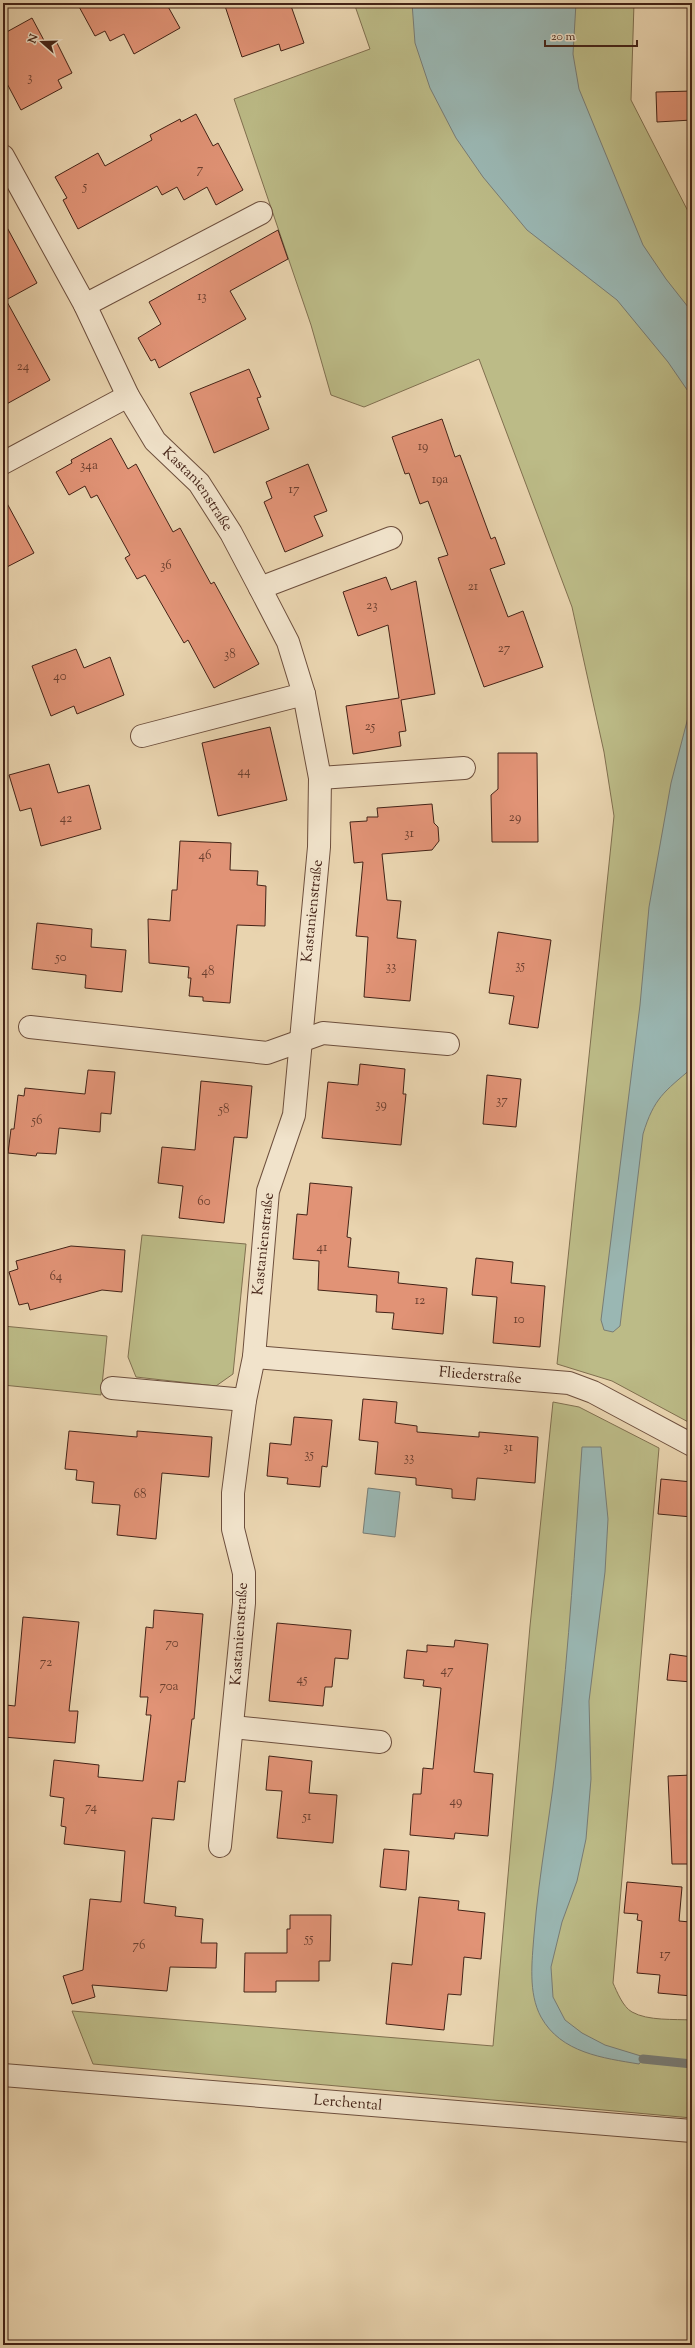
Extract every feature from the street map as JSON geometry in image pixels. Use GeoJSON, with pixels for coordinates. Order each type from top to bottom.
{"type":"FeatureCollection","features":[{"type":"Feature","properties":{"kind":"street","name":"Kastanienstraße"},"geometry":{"type":"LineString","coordinates":[[3,156],[85,305],[128,396],[155,441],[199,483],[231,533],[288,642],[304,694],[320,778],[319,847],[299,1043],[294,1115],[268,1191],[254,1357],[245,1400],[233,1493],[233,1529],[244,1573],[244,1603],[233,1727],[220,1846]]}},
{"type":"Feature","properties":{"kind":"street"},"geometry":{"type":"LineString","coordinates":[[85,305],[261,213]]}},
{"type":"Feature","properties":{"kind":"street"},"geometry":{"type":"LineString","coordinates":[[3,463],[128,396]]}},
{"type":"Feature","properties":{"kind":"street"},"geometry":{"type":"LineString","coordinates":[[260,588],[391,538]]}},
{"type":"Feature","properties":{"kind":"street"},"geometry":{"type":"LineString","coordinates":[[142,736],[304,694]]}},
{"type":"Feature","properties":{"kind":"street"},"geometry":{"type":"LineString","coordinates":[[320,778],[464,768]]}},
{"type":"Feature","properties":{"kind":"street"},"geometry":{"type":"LineString","coordinates":[[30,1027],[267,1053],[299,1043],[323,1033],[448,1044]]}},
{"type":"Feature","properties":{"kind":"street","name":"Fliederstraße"},"geometry":{"type":"LineString","coordinates":[[254,1357],[569,1384],[593,1392],[692,1445]]}},
{"type":"Feature","properties":{"kind":"street"},"geometry":{"type":"LineString","coordinates":[[112,1388],[245,1400]]}},
{"type":"Feature","properties":{"kind":"street"},"geometry":{"type":"LineString","coordinates":[[233,1727],[380,1742]]}},
{"type":"Feature","properties":{"kind":"street","name":"Lerchental"},"geometry":{"type":"LineString","coordinates":[[3,2075],[692,2132]]}},
{"type":"Feature","properties":{"kind":"shaded area"},"geometry":{"type":"Polygon","coordinates":[[[354,3],[634,3],[631,100],[692,219],[692,1424],[612,1381],[557,1364],[614,816],[604,752],[572,607],[479,359],[364,407],[331,395],[311,325],[234,99],[370,49],[354,3]]]}},
{"type":"Feature","properties":{"kind":"shaded area"},"geometry":{"type":"Polygon","coordinates":[[[142,1235],[246,1244],[233,1374],[216,1386],[136,1377],[128,1357],[142,1235]]]}},
{"type":"Feature","properties":{"kind":"shaded area"},"geometry":{"type":"Polygon","coordinates":[[[3,1326],[107,1336],[101,1395],[3,1385],[3,1326]]]}},
{"type":"Feature","properties":{"kind":"shaded area"},"geometry":{"type":"Polygon","coordinates":[[[553,1402],[579,1407],[659,1448],[613,1983],[623,2003],[629,2010],[638,2015],[653,2018],[692,2020],[692,2118],[93,2064],[72,2011],[493,2046],[530,1626],[553,1402]]]}},
{"type":"Feature","properties":{"kind":"water"},"geometry":{"type":"Polygon","coordinates":[[[412,3],[576,3],[573,54],[579,89],[643,245],[666,279],[692,312],[692,397],[668,362],[617,300],[527,230],[483,177],[456,138],[430,88],[415,43],[412,3]]]}},
{"type":"Feature","properties":{"kind":"water"},"geometry":{"type":"Polygon","coordinates":[[[692,702],[692,1068],[661,1096],[651,1112],[643,1134],[620,1326],[613,1332],[604,1330],[601,1320],[640,1005],[649,907],[671,783],[692,702]]]}},
{"type":"Feature","properties":{"kind":"water"},"geometry":{"type":"Polygon","coordinates":[[[582,1447],[601,1447],[608,1519],[605,1572],[589,1701],[591,1779],[586,1839],[577,1881],[562,1922],[551,1967],[553,1997],[565,2020],[582,2033],[605,2045],[641,2056],[643,2059],[639,2064],[584,2052],[560,2039],[549,2029],[541,2017],[534,1998],[532,1977],[536,1911],[555,1767],[572,1595],[582,1447]]]}},
{"type":"Feature","properties":{"kind":"water"},"geometry":{"type":"Polygon","coordinates":[[[368,1488],[400,1492],[395,1537],[363,1533],[368,1488]]]}},
{"type":"Feature","properties":{"kind":"building"},"geometry":{"type":"Polygon","coordinates":[[[77,3],[166,3],[180,28],[134,54],[124,34],[110,41],[105,31],[95,36],[77,3]]]}},
{"type":"Feature","properties":{"kind":"building"},"geometry":{"type":"Polygon","coordinates":[[[224,3],[290,3],[304,43],[281,51],[279,44],[242,57],[224,3]]]}},
{"type":"Feature","properties":{"kind":"building"},"geometry":{"type":"Polygon","coordinates":[[[32,18],[47,46],[56,41],[72,73],[58,80],[62,88],[21,110],[3,76],[3,34],[32,18]]]}},
{"type":"Feature","properties":{"kind":"building"},"geometry":{"type":"Polygon","coordinates":[[[692,91],[692,120],[657,122],[656,92],[692,91]]]}},
{"type":"Feature","properties":{"kind":"building"},"geometry":{"type":"Polygon","coordinates":[[[196,114],[213,146],[218,143],[243,190],[216,205],[207,187],[184,200],[177,187],[162,195],[157,186],[78,229],[63,200],[67,198],[55,177],[98,153],[105,166],[152,140],[150,135],[180,119],[181,122],[196,114]]]}},
{"type":"Feature","properties":{"kind":"building"},"geometry":{"type":"Polygon","coordinates":[[[3,220],[37,283],[6,300],[50,380],[3,406],[3,220]]]}},
{"type":"Feature","properties":{"kind":"building"},"geometry":{"type":"Polygon","coordinates":[[[278,230],[288,259],[230,291],[246,319],[159,368],[155,359],[151,361],[138,338],[161,324],[149,302],[278,230]]]}},
{"type":"Feature","properties":{"kind":"building"},"geometry":{"type":"Polygon","coordinates":[[[249,369],[261,397],[257,398],[269,429],[214,453],[190,393],[249,369]]]}},
{"type":"Feature","properties":{"kind":"building"},"geometry":{"type":"Polygon","coordinates":[[[442,419],[455,457],[460,455],[491,539],[495,537],[505,564],[490,569],[508,617],[523,611],[543,667],[484,687],[438,558],[448,555],[428,501],[420,504],[409,473],[405,474],[392,437],[442,419]]]}},
{"type":"Feature","properties":{"kind":"building"},"geometry":{"type":"Polygon","coordinates":[[[111,438],[128,469],[136,464],[173,532],[180,528],[211,584],[214,582],[259,664],[214,688],[188,640],[184,643],[145,575],[137,579],[125,558],[130,555],[97,495],[91,498],[85,486],[69,495],[56,472],[72,463],[71,460],[111,438]]]}},
{"type":"Feature","properties":{"kind":"building"},"geometry":{"type":"Polygon","coordinates":[[[308,464],[327,511],[314,516],[323,536],[285,552],[264,502],[272,498],[266,482],[308,464]]]}},
{"type":"Feature","properties":{"kind":"building"},"geometry":{"type":"Polygon","coordinates":[[[3,496],[34,553],[3,569],[3,496]]]}},
{"type":"Feature","properties":{"kind":"building"},"geometry":{"type":"Polygon","coordinates":[[[386,577],[391,590],[416,581],[435,694],[401,700],[406,731],[399,732],[401,746],[353,754],[346,706],[399,698],[388,625],[358,636],[343,592],[386,577]]]}},
{"type":"Feature","properties":{"kind":"building"},"geometry":{"type":"Polygon","coordinates":[[[76,649],[84,668],[110,657],[124,695],[77,714],[74,706],[51,716],[32,666],[76,649]]]}},
{"type":"Feature","properties":{"kind":"building"},"geometry":{"type":"Polygon","coordinates":[[[270,727],[287,800],[218,816],[202,743],[270,727]]]}},
{"type":"Feature","properties":{"kind":"building"},"geometry":{"type":"Polygon","coordinates":[[[498,753],[537,753],[538,842],[492,842],[491,795],[498,789],[498,753]]]}},
{"type":"Feature","properties":{"kind":"building"},"geometry":{"type":"Polygon","coordinates":[[[49,764],[58,793],[89,785],[101,829],[41,846],[31,808],[20,811],[9,775],[49,764]]]}},
{"type":"Feature","properties":{"kind":"building"},"geometry":{"type":"Polygon","coordinates":[[[432,804],[434,823],[438,827],[439,841],[432,850],[382,854],[387,900],[401,901],[397,938],[416,940],[410,1001],[364,997],[368,937],[356,936],[363,862],[354,863],[350,822],[367,821],[367,817],[378,817],[377,808],[432,804]]]}},
{"type":"Feature","properties":{"kind":"building"},"geometry":{"type":"Polygon","coordinates":[[[180,841],[231,843],[230,870],[258,871],[257,885],[266,886],[265,926],[237,925],[230,1003],[203,1001],[203,997],[189,996],[191,978],[188,978],[189,967],[149,963],[148,919],[170,921],[172,890],[177,890],[180,841]]]}},
{"type":"Feature","properties":{"kind":"building"},"geometry":{"type":"Polygon","coordinates":[[[37,923],[92,929],[91,947],[126,950],[122,992],[85,988],[86,975],[32,969],[37,923]]]}},
{"type":"Feature","properties":{"kind":"building"},"geometry":{"type":"Polygon","coordinates":[[[498,932],[551,940],[538,1028],[509,1024],[514,996],[489,993],[498,932]]]}},
{"type":"Feature","properties":{"kind":"building"},"geometry":{"type":"Polygon","coordinates":[[[360,1064],[405,1069],[403,1094],[406,1094],[401,1145],[322,1138],[328,1082],[358,1085],[360,1064]]]}},
{"type":"Feature","properties":{"kind":"building"},"geometry":{"type":"Polygon","coordinates":[[[88,1070],[115,1072],[111,1114],[101,1113],[100,1132],[59,1128],[56,1154],[37,1153],[36,1156],[8,1153],[11,1129],[14,1129],[18,1095],[24,1096],[25,1088],[85,1094],[88,1070]]]}},
{"type":"Feature","properties":{"kind":"building"},"geometry":{"type":"Polygon","coordinates":[[[487,1075],[521,1079],[516,1127],[483,1124],[487,1075]]]}},
{"type":"Feature","properties":{"kind":"building"},"geometry":{"type":"Polygon","coordinates":[[[201,1081],[252,1086],[247,1138],[234,1137],[224,1223],[179,1218],[183,1186],[158,1183],[162,1147],[195,1150],[201,1081]]]}},
{"type":"Feature","properties":{"kind":"building"},"geometry":{"type":"Polygon","coordinates":[[[310,1183],[352,1187],[347,1237],[351,1238],[348,1267],[399,1272],[398,1283],[447,1288],[443,1334],[392,1329],[394,1313],[376,1312],[377,1295],[318,1290],[319,1261],[293,1259],[297,1214],[307,1215],[310,1183]]]}},
{"type":"Feature","properties":{"kind":"building"},"geometry":{"type":"Polygon","coordinates":[[[71,1246],[125,1250],[122,1292],[102,1290],[30,1310],[28,1303],[19,1305],[9,1272],[18,1269],[16,1261],[71,1246]]]}},
{"type":"Feature","properties":{"kind":"building"},"geometry":{"type":"Polygon","coordinates":[[[476,1258],[513,1262],[511,1283],[545,1286],[540,1347],[493,1343],[497,1297],[472,1295],[476,1258]]]}},
{"type":"Feature","properties":{"kind":"building"},"geometry":{"type":"Polygon","coordinates":[[[363,1399],[397,1402],[395,1423],[417,1426],[417,1432],[479,1437],[479,1432],[538,1437],[535,1483],[477,1478],[475,1500],[452,1498],[452,1489],[416,1485],[416,1478],[375,1474],[378,1442],[359,1440],[363,1399]]]}},
{"type":"Feature","properties":{"kind":"building"},"geometry":{"type":"Polygon","coordinates":[[[294,1417],[332,1420],[327,1467],[322,1466],[320,1487],[287,1484],[288,1478],[267,1476],[270,1443],[291,1445],[294,1417]]]}},
{"type":"Feature","properties":{"kind":"building"},"geometry":{"type":"Polygon","coordinates":[[[69,1431],[137,1437],[137,1431],[212,1437],[209,1477],[162,1473],[156,1539],[117,1535],[120,1505],[92,1503],[94,1482],[76,1480],[77,1470],[65,1469],[69,1431]]]}},
{"type":"Feature","properties":{"kind":"building"},"geometry":{"type":"Polygon","coordinates":[[[661,1479],[692,1482],[692,1517],[658,1514],[661,1479]]]}},
{"type":"Feature","properties":{"kind":"building"},"geometry":{"type":"Polygon","coordinates":[[[154,1610],[203,1614],[194,1719],[192,1719],[185,1782],[178,1781],[174,1820],[152,1818],[144,1903],[176,1907],[175,1916],[203,1919],[201,1943],[217,1943],[216,1968],[170,1967],[167,1991],[92,1985],[95,1997],[72,2004],[63,1976],[83,1970],[90,1899],[121,1902],[125,1851],[64,1844],[66,1827],[61,1826],[64,1798],[50,1796],[54,1760],[99,1765],[98,1777],[143,1781],[151,1715],[146,1715],[148,1697],[140,1697],[146,1627],[153,1628],[154,1610]]]}},
{"type":"Feature","properties":{"kind":"building"},"geometry":{"type":"Polygon","coordinates":[[[23,1617],[79,1622],[69,1711],[78,1711],[75,1743],[3,1737],[6,1705],[15,1706],[23,1617]]]}},
{"type":"Feature","properties":{"kind":"building"},"geometry":{"type":"Polygon","coordinates":[[[277,1623],[351,1630],[348,1659],[335,1658],[332,1687],[325,1687],[323,1706],[269,1701],[277,1623]]]}},
{"type":"Feature","properties":{"kind":"building"},"geometry":{"type":"Polygon","coordinates":[[[455,1640],[488,1644],[474,1772],[493,1774],[488,1836],[455,1833],[454,1839],[410,1835],[413,1794],[421,1794],[423,1768],[433,1769],[441,1688],[423,1686],[424,1680],[404,1678],[407,1650],[427,1652],[427,1645],[454,1647],[455,1640]]]}},
{"type":"Feature","properties":{"kind":"building"},"geometry":{"type":"Polygon","coordinates":[[[670,1654],[692,1657],[692,1682],[667,1680],[670,1654]]]}},
{"type":"Feature","properties":{"kind":"building"},"geometry":{"type":"Polygon","coordinates":[[[269,1756],[312,1761],[309,1793],[337,1795],[333,1843],[277,1838],[282,1791],[266,1790],[269,1756]]]}},
{"type":"Feature","properties":{"kind":"building"},"geometry":{"type":"Polygon","coordinates":[[[692,1775],[692,1864],[672,1864],[668,1776],[692,1775]]]}},
{"type":"Feature","properties":{"kind":"building"},"geometry":{"type":"Polygon","coordinates":[[[384,1849],[409,1851],[406,1890],[380,1887],[384,1849]]]}},
{"type":"Feature","properties":{"kind":"building"},"geometry":{"type":"Polygon","coordinates":[[[627,1882],[682,1887],[679,1921],[690,1922],[689,1938],[692,1938],[692,1996],[658,1993],[660,1975],[637,1973],[642,1921],[637,1920],[638,1914],[624,1913],[627,1882]]]}},
{"type":"Feature","properties":{"kind":"building"},"geometry":{"type":"Polygon","coordinates":[[[419,1897],[459,1901],[458,1910],[485,1913],[481,1959],[464,1957],[461,1995],[448,1994],[444,2030],[386,2024],[392,1963],[412,1965],[419,1897]]]}},
{"type":"Feature","properties":{"kind":"building"},"geometry":{"type":"Polygon","coordinates":[[[290,1915],[331,1915],[330,1961],[319,1961],[319,1981],[276,1981],[276,1992],[244,1992],[245,1953],[287,1953],[287,1929],[290,1929],[290,1915]]]}},
{"type":"Feature","properties":{"kind":"waterway"},"geometry":{"type":"LineString","coordinates":[[643,2059],[692,2064]]}}]}
